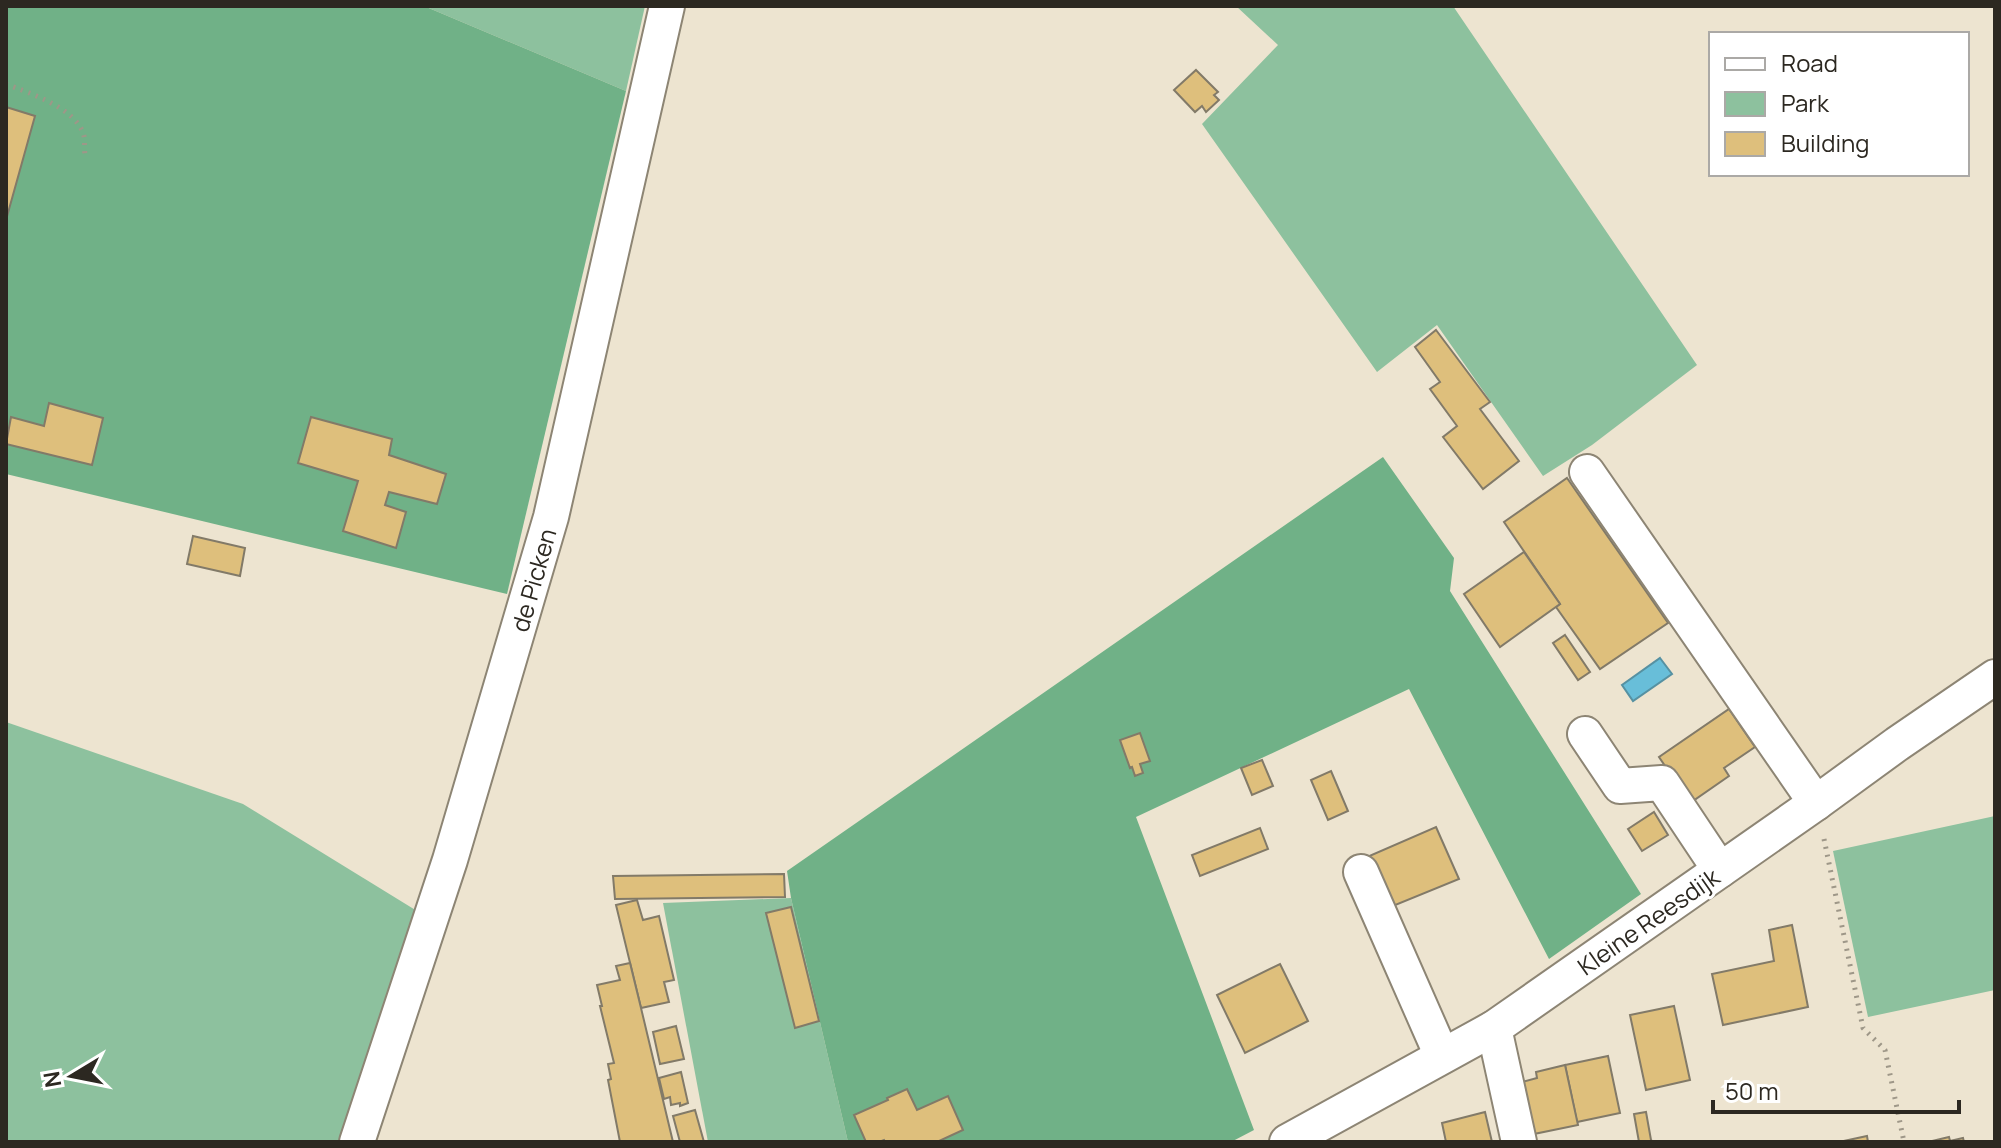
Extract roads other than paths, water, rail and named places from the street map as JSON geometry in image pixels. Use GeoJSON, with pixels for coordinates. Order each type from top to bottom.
{"type":"FeatureCollection","features":[{"type":"Feature","properties":{"kind":"street","name":"de Picken"},"geometry":{"type":"LineString","coordinates":[[357,1142],[450,860],[551,517],[667,6]]}},
{"type":"Feature","properties":{"kind":"street"},"geometry":{"type":"LineString","coordinates":[[1587,472],[1816,803]]}},
{"type":"Feature","properties":{"kind":"street","name":"Kleine Reesdijk"},"geometry":{"type":"LineString","coordinates":[[1287,1142],[1494,1028],[1995,677]]}},
{"type":"Feature","properties":{"kind":"street"},"geometry":{"type":"LineString","coordinates":[[1585,734],[1620,786],[1662,783],[1720,870]]}},
{"type":"Feature","properties":{"kind":"street"},"geometry":{"type":"LineString","coordinates":[[1361,872],[1442,1056]]}},
{"type":"Feature","properties":{"kind":"street"},"geometry":{"type":"LineString","coordinates":[[1494,1028],[1519,1142]]}},
{"type":"Feature","properties":{"kind":"water"},"geometry":{"type":"Polygon","coordinates":[[[1660,658],[1672,674],[1633,701],[1622,685],[1660,658]]]}}]}
